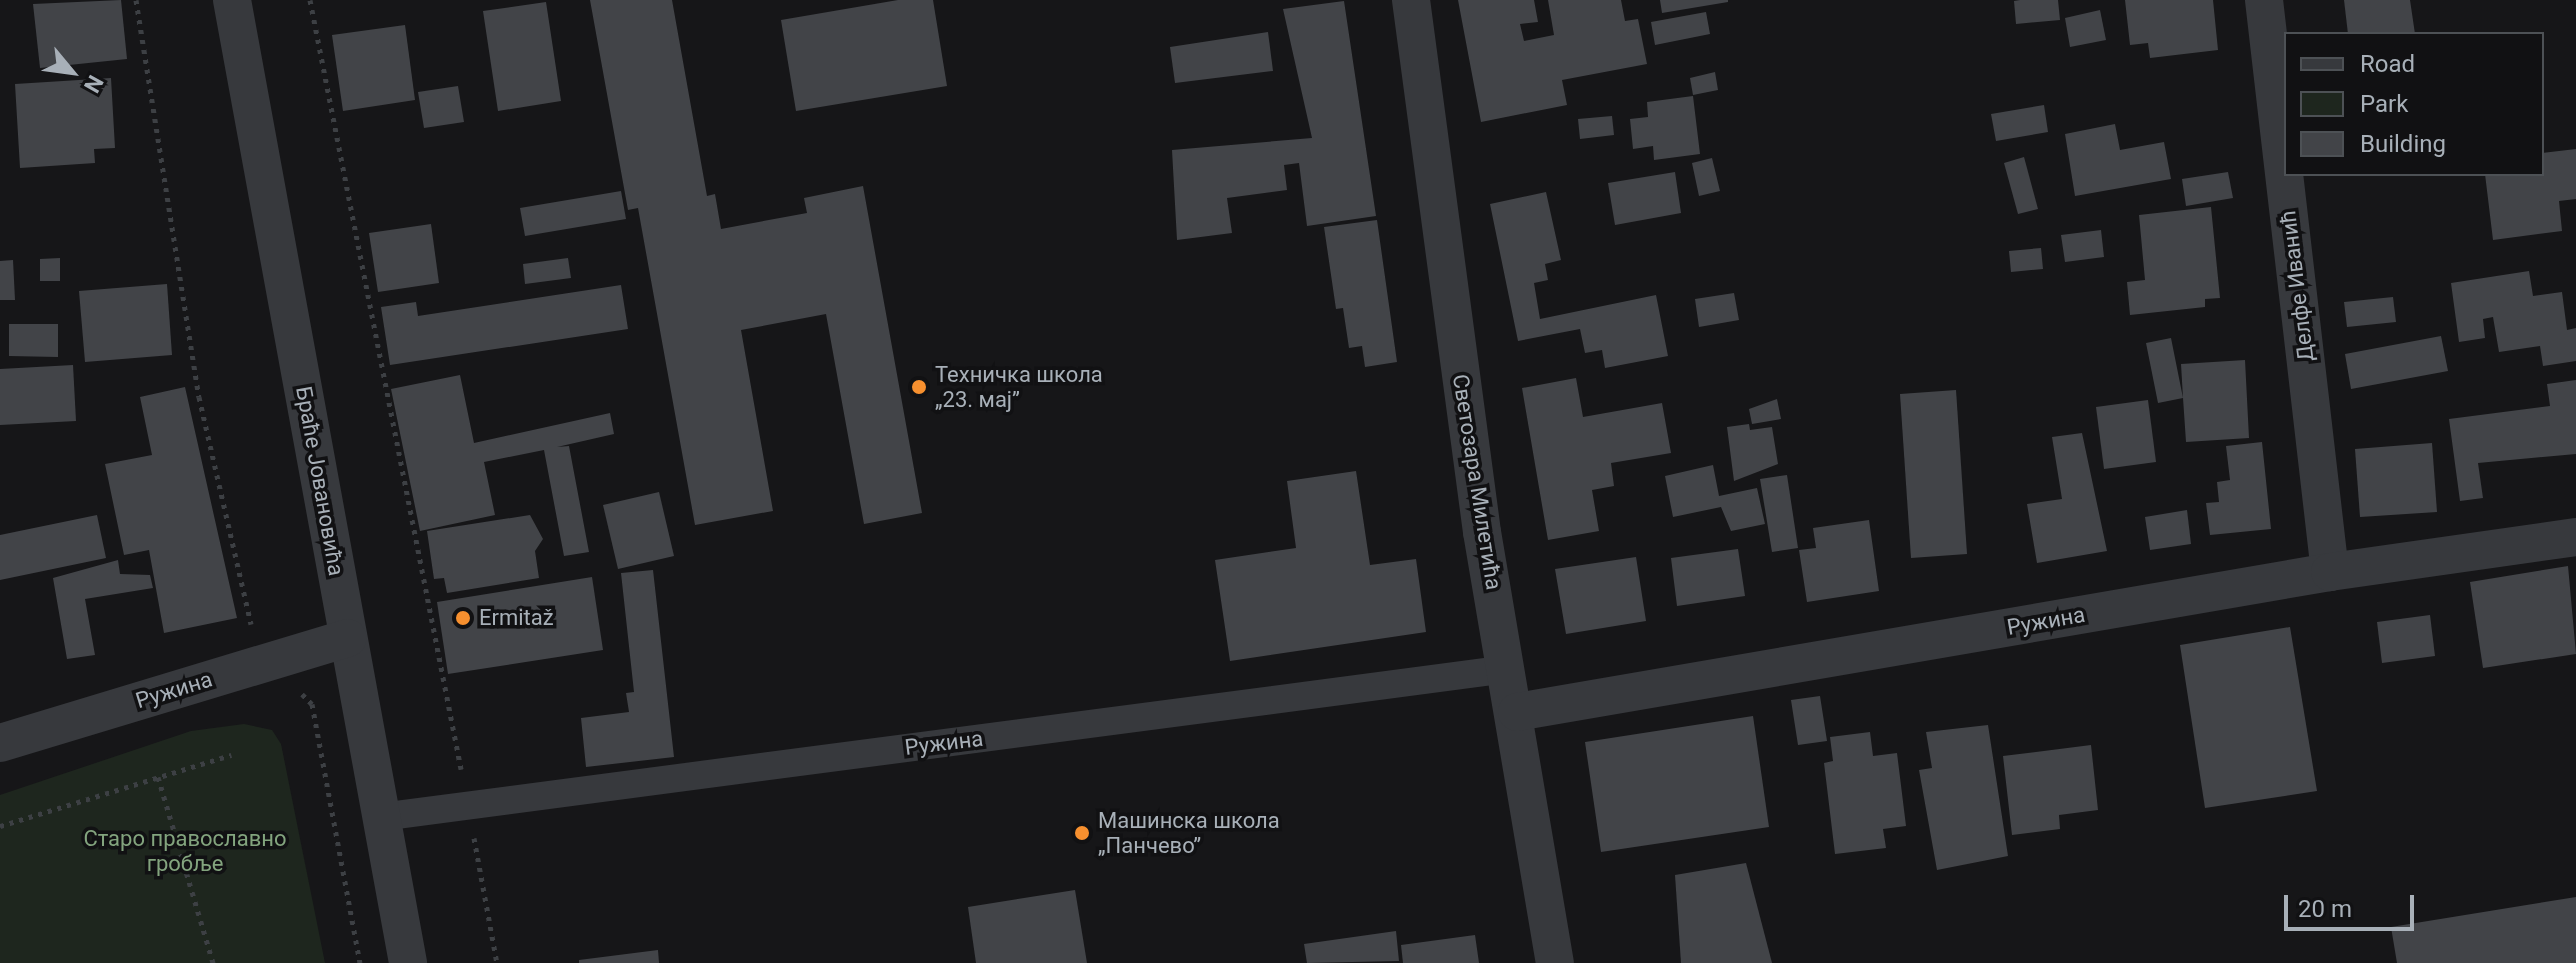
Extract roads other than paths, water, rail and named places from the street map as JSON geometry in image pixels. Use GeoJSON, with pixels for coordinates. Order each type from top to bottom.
{"type":"FeatureCollection","features":[{"type":"Feature","properties":{"kind":"street","name":"Браће Јовановића"},"geometry":{"type":"LineString","coordinates":[[232,0],[408,963]]}},
{"type":"Feature","properties":{"kind":"street","name":"Светозара Милетића"},"geometry":{"type":"LineString","coordinates":[[1411,0],[1419,100],[1555,963]]}},
{"type":"Feature","properties":{"kind":"street","name":"Делфе Иванић"},"geometry":{"type":"LineString","coordinates":[[2264,0],[2284,173]]}},
{"type":"Feature","properties":{"kind":"street","name":"Делфе Иванић"},"geometry":{"type":"LineString","coordinates":[[2284,176],[2330,572]]}},
{"type":"Feature","properties":{"kind":"street","name":"Ружина"},"geometry":{"type":"LineString","coordinates":[[1517,712],[2330,572],[2576,537]]}},
{"type":"Feature","properties":{"kind":"street","name":"Ружина"},"geometry":{"type":"LineString","coordinates":[[0,743],[348,638]]}},
{"type":"Feature","properties":{"kind":"street","name":"Ружина"},"geometry":{"type":"LineString","coordinates":[[381,817],[1508,669]]}},
{"type":"Feature","properties":{"kind":"place","name":"Техничка школа „23. мај”"},"geometry":{"type":"Point","coordinates":[919,387]}},
{"type":"Feature","properties":{"kind":"place","name":"Ermitaž"},"geometry":{"type":"Point","coordinates":[463,618]}},
{"type":"Feature","properties":{"kind":"place","name":"Машинска школа „Панчево”"},"geometry":{"type":"Point","coordinates":[1082,833]}},
{"type":"Feature","properties":{"kind":"park label","name":"Старо православно гробље"},"geometry":{"type":"Point","coordinates":[185,850]}}]}
